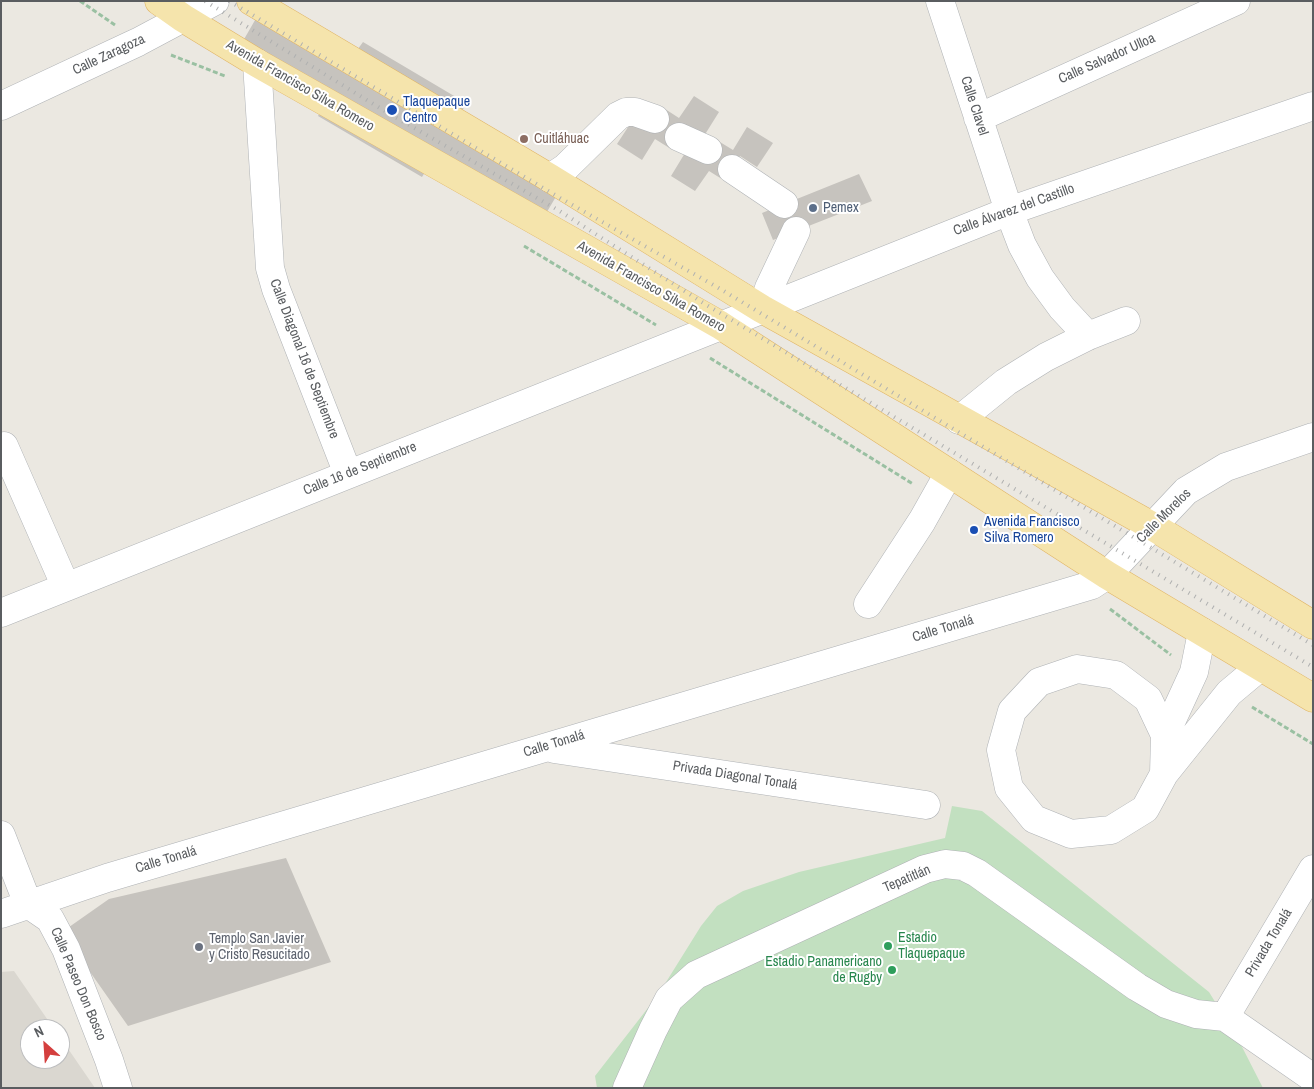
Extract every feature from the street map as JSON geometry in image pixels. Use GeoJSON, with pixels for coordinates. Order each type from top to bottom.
{"type":"FeatureCollection","features":[{"type":"Feature","properties":{"kind":"main road","name":"Avenida Francisco Silva Romero"},"geometry":{"type":"LineString","coordinates":[[160,1],[183,18],[257,62],[720,325],[1108,575],[1313,698]]}},
{"type":"Feature","properties":{"kind":"main road"},"geometry":{"type":"LineString","coordinates":[[251,1],[550,178],[762,309],[1152,526],[1313,625]]}},
{"type":"Feature","properties":{"kind":"street","name":"Calle Zaragoza"},"geometry":{"type":"LineString","coordinates":[[1,106],[138,42],[215,1]]}},
{"type":"Feature","properties":{"kind":"street","name":"Calle Clavel"},"geometry":{"type":"LineString","coordinates":[[940,1],[1022,245],[1040,278],[1062,308],[1088,336]]}},
{"type":"Feature","properties":{"kind":"street","name":"Calle Salvador Ulloa"},"geometry":{"type":"LineString","coordinates":[[978,118],[1236,1]]}},
{"type":"Feature","properties":{"kind":"street","name":"Calle Diagonal 16 de Septiembre"},"geometry":{"type":"LineString","coordinates":[[257,62],[270,268],[276,289],[348,474]]}},
{"type":"Feature","properties":{"kind":"street","name":"Calle Álvarez del Castillo"},"geometry":{"type":"LineString","coordinates":[[720,325],[1009,210],[1313,106]]}},
{"type":"Feature","properties":{"kind":"street"},"geometry":{"type":"LineString","coordinates":[[550,178],[565,168],[618,116],[626,112],[635,112],[655,119]]}},
{"type":"Feature","properties":{"kind":"street"},"geometry":{"type":"LineString","coordinates":[[679,137],[708,150]]}},
{"type":"Feature","properties":{"kind":"street"},"geometry":{"type":"LineString","coordinates":[[732,169],[784,204]]}},
{"type":"Feature","properties":{"kind":"street"},"geometry":{"type":"LineString","coordinates":[[762,309],[796,231]]}},
{"type":"Feature","properties":{"kind":"street"},"geometry":{"type":"LineString","coordinates":[[959,420],[1006,382],[1046,357],[1088,336],[1126,321]]}},
{"type":"Feature","properties":{"kind":"street","name":"Calle 16 de Septiembre"},"geometry":{"type":"LineString","coordinates":[[1,613],[720,325]]}},
{"type":"Feature","properties":{"kind":"street","name":"Calle Morelos"},"geometry":{"type":"LineString","coordinates":[[1108,575],[1186,491],[1226,467],[1313,437]]}},
{"type":"Feature","properties":{"kind":"street"},"geometry":{"type":"LineString","coordinates":[[4,446],[66,587]]}},
{"type":"Feature","properties":{"kind":"street"},"geometry":{"type":"LineString","coordinates":[[868,604],[922,520],[949,473]]}},
{"type":"Feature","properties":{"kind":"street","name":"Calle Tonalá"},"geometry":{"type":"LineString","coordinates":[[1,914],[107,878],[1092,585],[1108,575]]}},
{"type":"Feature","properties":{"kind":"street"},"geometry":{"type":"LineString","coordinates":[[1164,774],[1166,735],[1194,672],[1202,632]]}},
{"type":"Feature","properties":{"kind":"street"},"geometry":{"type":"LineString","coordinates":[[1166,735],[1148,699],[1116,675],[1077,669],[1039,682],[1012,711],[1001,750],[1009,788],[1034,819],[1071,834],[1111,830],[1144,809],[1164,774],[1229,693],[1260,667]]}},
{"type":"Feature","properties":{"kind":"street","name":"Privada Diagonal Tonalá"},"geometry":{"type":"LineString","coordinates":[[545,747],[926,805]]}},
{"type":"Feature","properties":{"kind":"street"},"geometry":{"type":"LineString","coordinates":[[1,835],[28,904]]}},
{"type":"Feature","properties":{"kind":"street","name":"Tepatitlán"},"geometry":{"type":"LineString","coordinates":[[627,1088],[669,999],[696,975],[746,950],[916,873],[944,864],[963,866],[977,872],[1137,987],[1166,1004],[1196,1014],[1225,1017]]}},
{"type":"Feature","properties":{"kind":"street","name":"Privada Tonalá"},"geometry":{"type":"LineString","coordinates":[[1225,1017],[1313,869]]}},
{"type":"Feature","properties":{"kind":"street","name":"Calle Paseo Don Bosco"},"geometry":{"type":"LineString","coordinates":[[28,904],[50,919],[66,949],[110,1060],[118,1088]]}},
{"type":"Feature","properties":{"kind":"street"},"geometry":{"type":"LineString","coordinates":[[1225,1017],[1313,1078]]}},
{"type":"Feature","properties":{"kind":"shaded area"},"geometry":{"type":"Polygon","coordinates":[[[14,971],[47,1019],[20,1019],[20,1069],[70,1069],[70,1052],[95,1088],[1,1088],[1,972],[14,971]]]}},
{"type":"Feature","properties":{"kind":"green space"},"geometry":{"type":"Polygon","coordinates":[[[952,806],[982,811],[1209,992],[1238,1039],[1263,1088],[597,1088],[595,1076],[658,995],[701,926],[717,906],[743,891],[799,872],[945,838],[952,806]]]}},
{"type":"Feature","properties":{"kind":"building","name":"Tlaquepaque Centro"},"geometry":{"type":"Polygon","coordinates":[[[266,1],[355,53],[363,42],[466,103],[460,116],[567,178],[538,227],[430,164],[422,177],[318,116],[326,101],[239,48],[266,1]]]}},
{"type":"Feature","properties":{"kind":"building"},"geometry":{"type":"Polygon","coordinates":[[[694,96],[719,112],[704,136],[687,125],[671,149],[655,139],[642,160],[617,144],[632,121],[647,131],[662,107],[679,118],[694,96]]]}},
{"type":"Feature","properties":{"kind":"building"},"geometry":{"type":"Polygon","coordinates":[[[747,127],[773,143],[757,167],[740,156],[725,181],[709,171],[695,191],[671,176],[685,153],[701,162],[715,139],[733,150],[747,127]]]}},
{"type":"Feature","properties":{"kind":"building","name":"Pemex"},"geometry":{"type":"Polygon","coordinates":[[[859,174],[872,201],[773,240],[762,213],[859,174]]]}},
{"type":"Feature","properties":{"kind":"building","name":"Templo San Javier y Cristo Resucitado"},"geometry":{"type":"Polygon","coordinates":[[[286,858],[331,962],[128,1026],[62,932],[109,899],[286,858]]]}},
{"type":"Feature","properties":{"kind":"railway"},"geometry":{"type":"LineString","coordinates":[[205,1],[388,113],[558,210],[705,304],[1313,667]]}},
{"type":"Feature","properties":{"kind":"railway"},"geometry":{"type":"LineString","coordinates":[[229,1],[560,198],[717,287],[1313,645]]}},
{"type":"Feature","properties":{"kind":"place","name":"Tlaquepaque Centro"},"geometry":{"type":"Point","coordinates":[392,110]}},
{"type":"Feature","properties":{"kind":"place","name":"Cuitláhuac"},"geometry":{"type":"Point","coordinates":[524,139]}},
{"type":"Feature","properties":{"kind":"place","name":"Pemex"},"geometry":{"type":"Point","coordinates":[813,208]}},
{"type":"Feature","properties":{"kind":"place","name":"Avenida Francisco Silva Romero"},"geometry":{"type":"Point","coordinates":[974,530]}},
{"type":"Feature","properties":{"kind":"place","name":"Estadio Tlaquepaque"},"geometry":{"type":"Point","coordinates":[888,946]}},
{"type":"Feature","properties":{"kind":"place","name":"Templo San Javier y Cristo Resucitado"},"geometry":{"type":"Point","coordinates":[199,947]}},
{"type":"Feature","properties":{"kind":"place","name":"Estadio Panamericano de Rugby"},"geometry":{"type":"Point","coordinates":[892,970]}}]}
